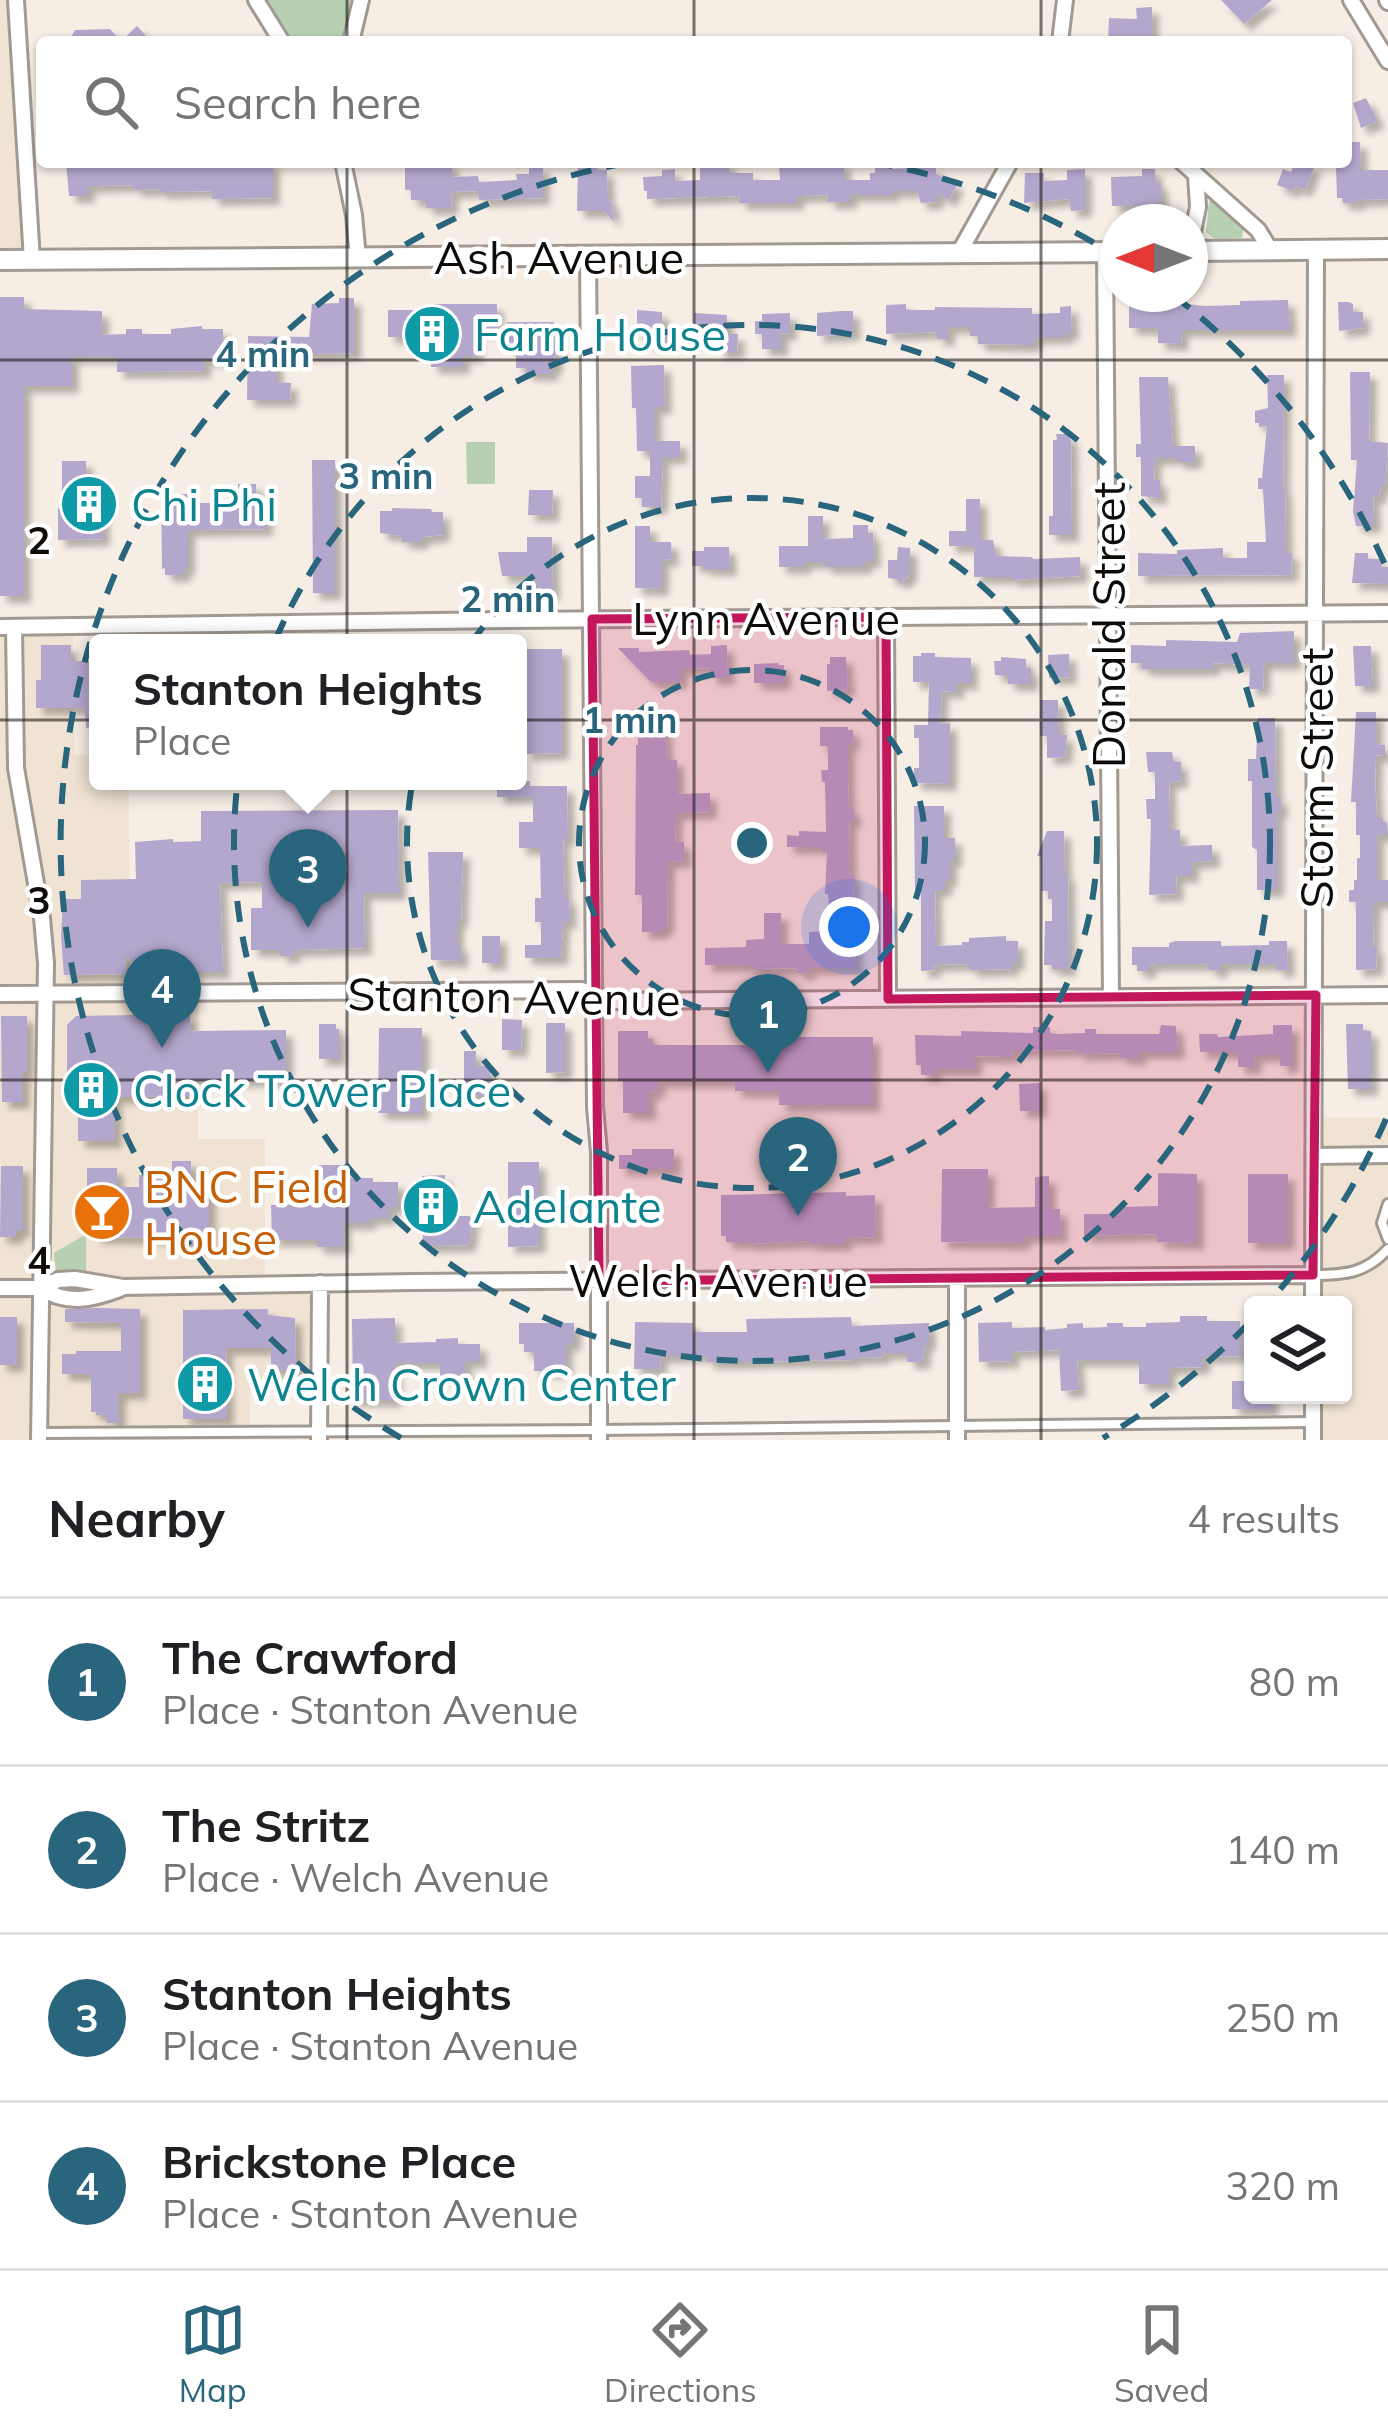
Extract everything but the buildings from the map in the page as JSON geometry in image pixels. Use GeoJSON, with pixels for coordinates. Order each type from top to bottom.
{"type":"FeatureCollection","features":[{"type":"Feature","properties":{"kind":"street"},"geometry":{"type":"LineString","coordinates":[[16,0],[32,260]]}},
{"type":"Feature","properties":{"kind":"street"},"geometry":{"type":"LineString","coordinates":[[256,0],[278,36]]}},
{"type":"Feature","properties":{"kind":"street"},"geometry":{"type":"LineString","coordinates":[[352,36],[361,0]]}},
{"type":"Feature","properties":{"kind":"street"},"geometry":{"type":"LineString","coordinates":[[1063,36],[1065,0]]}},
{"type":"Feature","properties":{"kind":"street"},"geometry":{"type":"LineString","coordinates":[[1351,0],[1388,61]]}},
{"type":"Feature","properties":{"kind":"street"},"geometry":{"type":"LineString","coordinates":[[344,168],[358,258]]}},
{"type":"Feature","properties":{"kind":"street"},"geometry":{"type":"LineString","coordinates":[[959,254],[1007,168]]}},
{"type":"Feature","properties":{"kind":"street"},"geometry":{"type":"LineString","coordinates":[[1188,168],[1258,230],[1271,251]]}},
{"type":"Feature","properties":{"kind":"street"},"geometry":{"type":"LineString","coordinates":[[1196,175],[1198,204]]}},
{"type":"Feature","properties":{"kind":"street"},"geometry":{"type":"LineString","coordinates":[[1208,249],[1388,249]]}},
{"type":"Feature","properties":{"kind":"street","name":"Storm Street"},"geometry":{"type":"LineString","coordinates":[[1313,1296],[1316,250]]}},
{"type":"Feature","properties":{"kind":"street","name":"Ash Avenue"},"geometry":{"type":"LineString","coordinates":[[0,260],[1100,252]]}},
{"type":"Feature","properties":{"kind":"street"},"geometry":{"type":"LineString","coordinates":[[588,256],[599,1435]]}},
{"type":"Feature","properties":{"kind":"street","name":"Donald Street"},"geometry":{"type":"LineString","coordinates":[[1111,312],[1111,997]]}},
{"type":"Feature","properties":{"kind":"street","name":"Lynn Avenue"},"geometry":{"type":"LineString","coordinates":[[7,627],[1388,613]]}},
{"type":"Feature","properties":{"kind":"street"},"geometry":{"type":"LineString","coordinates":[[886,617],[888,999]]}},
{"type":"Feature","properties":{"kind":"street"},"geometry":{"type":"LineString","coordinates":[[7,627],[16,768],[42,918],[46,993],[39,1436]]}},
{"type":"Feature","properties":{"kind":"street","name":"Stanton Avenue"},"geometry":{"type":"LineString","coordinates":[[0,994],[578,990],[613,1000],[1388,995]]}},
{"type":"Feature","properties":{"kind":"street"},"geometry":{"type":"LineString","coordinates":[[1315,1156],[1388,1155]]}},
{"type":"Feature","properties":{"kind":"street","name":"Welch Avenue"},"geometry":{"type":"LineString","coordinates":[[0,1288],[40,1288],[64,1279],[123,1287],[1313,1275]]}},
{"type":"Feature","properties":{"kind":"street"},"geometry":{"type":"LineString","coordinates":[[957,1278],[957,1432]]}},
{"type":"Feature","properties":{"kind":"street"},"geometry":{"type":"LineString","coordinates":[[320,1283],[320,1435]]}},
{"type":"Feature","properties":{"kind":"street"},"geometry":{"type":"LineString","coordinates":[[1313,1404],[1313,1440]]}},
{"type":"Feature","properties":{"kind":"lane"},"geometry":{"type":"LineString","coordinates":[[1388,1204],[1382,1222],[1388,1238]]}},
{"type":"Feature","properties":{"kind":"lane"},"geometry":{"type":"LineString","coordinates":[[1313,1275],[1350,1274],[1369,1267],[1388,1249]]}},
{"type":"Feature","properties":{"kind":"lane"},"geometry":{"type":"LineString","coordinates":[[39,1436],[957,1432],[1313,1422]]}},
{"type":"Feature","properties":{"kind":"highlighted area"},"geometry":{"type":"Polygon","coordinates":[[[886,617],[888,999],[1316,995],[1313,1275],[599,1281],[592,619],[886,617]]]}},
{"type":"Feature","properties":{"kind":"shaded area"},"geometry":{"type":"Polygon","coordinates":[[[0,0],[16,0],[32,260],[0,260],[0,0]]]}},
{"type":"Feature","properties":{"kind":"shaded area"},"geometry":{"type":"Polygon","coordinates":[[[73,634],[75,755],[89,755],[89,790],[129,790],[130,1001],[199,1002],[198,1139],[265,1139],[265,1284],[320,1283],[309,1303],[309,1387],[250,1388],[250,1428],[184,1430],[184,1440],[0,1440],[0,636],[73,634]]]}},
{"type":"Feature","properties":{"kind":"shaded area"},"geometry":{"type":"Polygon","coordinates":[[[1315,1117],[1388,1118],[1388,1440],[1313,1440],[1313,1404],[1352,1404],[1352,1296],[1313,1296],[1315,1117]]]}},
{"type":"Feature","properties":{"kind":"green space"},"geometry":{"type":"Polygon","coordinates":[[[267,0],[351,0],[343,36],[289,36],[267,0]]]}},
{"type":"Feature","properties":{"kind":"green space"},"geometry":{"type":"Polygon","coordinates":[[[1209,201],[1244,227],[1242,238],[1214,239],[1208,234],[1209,201]]]}},
{"type":"Feature","properties":{"kind":"green space"},"geometry":{"type":"Polygon","coordinates":[[[466,442],[495,442],[495,484],[467,484],[466,442]]]}},
{"type":"Feature","properties":{"kind":"green space"},"geometry":{"type":"Polygon","coordinates":[[[83,1236],[86,1273],[56,1271],[54,1253],[83,1236]]]}},
{"type":"Feature","properties":{"kind":"place","name":"Farm House"},"geometry":{"type":"Point","coordinates":[432,334]}},
{"type":"Feature","properties":{"kind":"place","name":"Chi Phi"},"geometry":{"type":"Point","coordinates":[89,504]}},
{"type":"Feature","properties":{"kind":"place","name":"Stanton Heights"},"geometry":{"type":"Point","coordinates":[308,928]}},
{"type":"Feature","properties":{"kind":"place","name":"Brickstone Place"},"geometry":{"type":"Point","coordinates":[162,1048]}},
{"type":"Feature","properties":{"kind":"place","name":"The Crawford"},"geometry":{"type":"Point","coordinates":[768,1073]}},
{"type":"Feature","properties":{"kind":"place","name":"Clock Tower Place"},"geometry":{"type":"Point","coordinates":[91,1090]}},
{"type":"Feature","properties":{"kind":"place","name":"Adelante"},"geometry":{"type":"Point","coordinates":[431,1206]}},
{"type":"Feature","properties":{"kind":"place","name":"BNC Field House"},"geometry":{"type":"Point","coordinates":[102,1212]}},
{"type":"Feature","properties":{"kind":"place","name":"The Stritz"},"geometry":{"type":"Point","coordinates":[798,1216]}},
{"type":"Feature","properties":{"kind":"place","name":"Welch Crown Center"},"geometry":{"type":"Point","coordinates":[205,1384]}}]}
